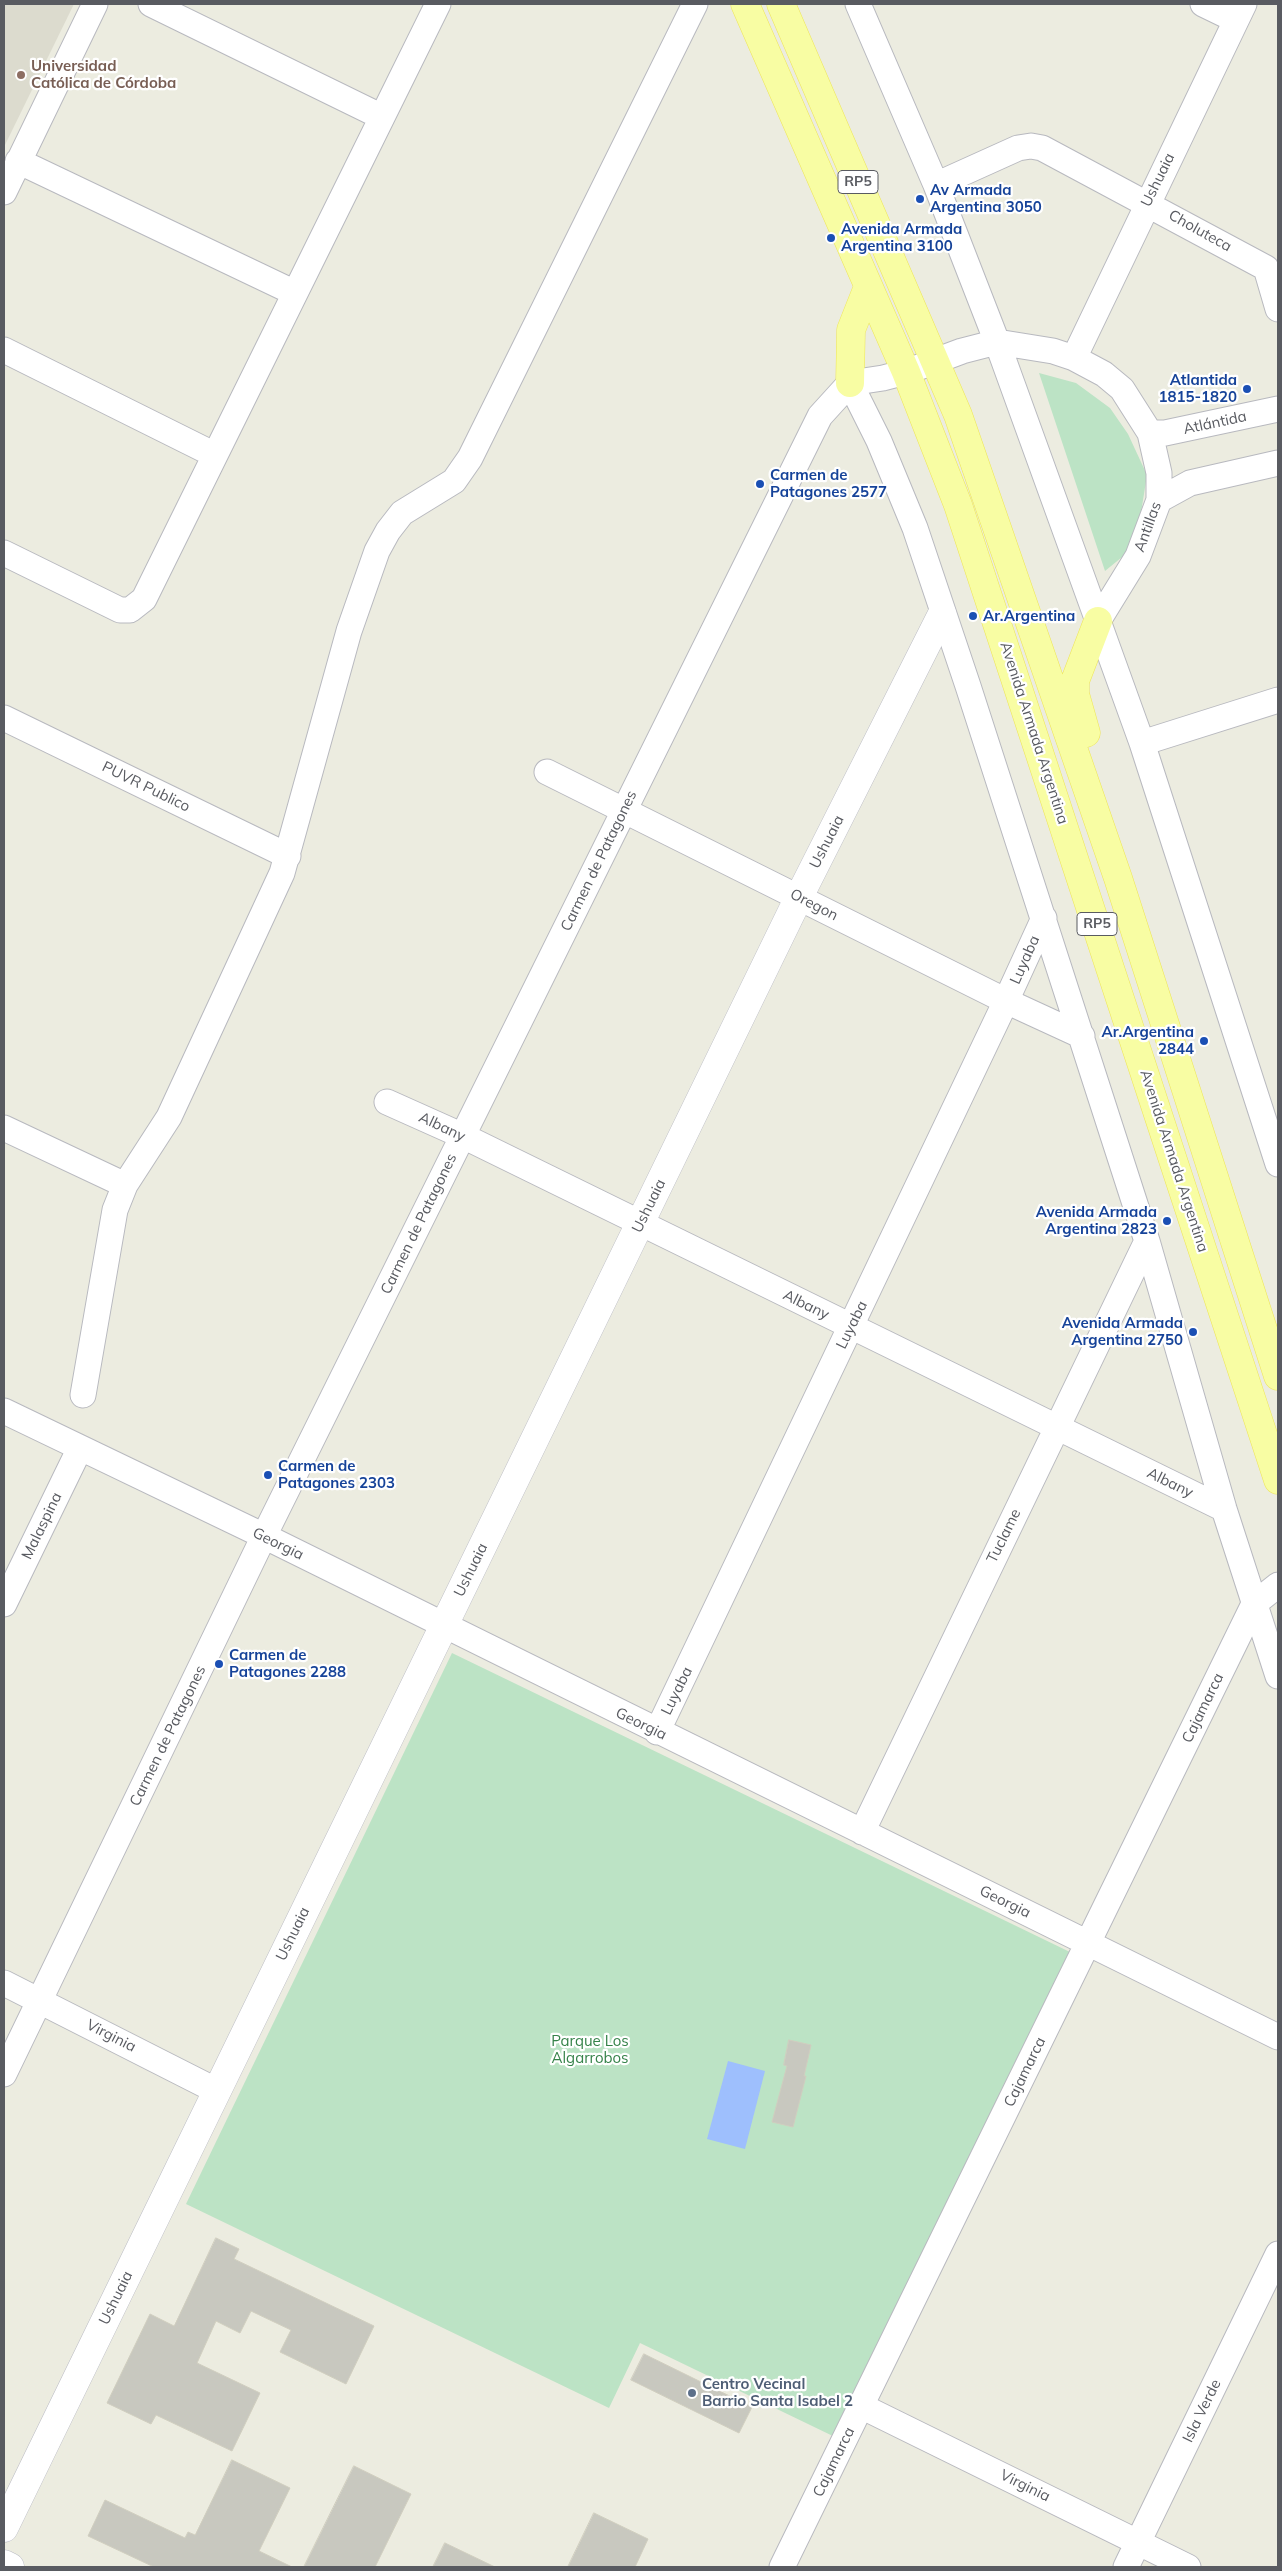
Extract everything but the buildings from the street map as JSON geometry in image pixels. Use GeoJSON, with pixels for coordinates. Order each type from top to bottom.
{"type":"FeatureCollection","features":[{"type":"Feature","properties":{"kind":"main road","name":"Avenida Armada Argentina"},"geometry":{"type":"LineString","coordinates":[[745,4],[906,372],[958,505],[1278,1480]]}},
{"type":"Feature","properties":{"kind":"main road","name":"Avenida Armada Argentina"},"geometry":{"type":"LineString","coordinates":[[782,4],[958,415],[1118,878],[1278,1376]]}},
{"type":"Feature","properties":{"kind":"main road"},"geometry":{"type":"LineString","coordinates":[[850,383],[851,330],[868,287]]}},
{"type":"Feature","properties":{"kind":"main road","name":"Ushuaia"},"geometry":{"type":"LineString","coordinates":[[4,2528],[799,898],[942,614]]}},
{"type":"Feature","properties":{"kind":"main road"},"geometry":{"type":"LineString","coordinates":[[1098,621],[1074,681],[1075,694],[1115,838],[1118,878]]}},
{"type":"Feature","properties":{"kind":"main road"},"geometry":{"type":"LineString","coordinates":[[4,2564],[10,2567]]}},
{"type":"Feature","properties":{"kind":"street"},"geometry":{"type":"LineString","coordinates":[[4,192],[95,4]]}},
{"type":"Feature","properties":{"kind":"street"},"geometry":{"type":"LineString","coordinates":[[151,4],[382,117]]}},
{"type":"Feature","properties":{"kind":"street"},"geometry":{"type":"LineString","coordinates":[[4,553],[120,610],[130,610],[144,599],[438,4]]}},
{"type":"Feature","properties":{"kind":"street"},"geometry":{"type":"LineString","coordinates":[[83,1396],[115,1210],[125,1185],[169,1117],[282,873],[349,631],[377,551],[388,531],[402,513],[454,481],[470,458],[695,4]]}},
{"type":"Feature","properties":{"kind":"street"},"geometry":{"type":"LineString","coordinates":[[858,4],[936,185],[996,342],[1098,621],[1142,744],[1278,1164]]}},
{"type":"Feature","properties":{"kind":"street"},"geometry":{"type":"LineString","coordinates":[[1203,4],[1240,12]]}},
{"type":"Feature","properties":{"kind":"street","name":"Ushuaia"},"geometry":{"type":"LineString","coordinates":[[1074,358],[1147,202],[1240,12]]}},
{"type":"Feature","properties":{"kind":"street","name":"Choluteca"},"geometry":{"type":"LineString","coordinates":[[936,185],[1018,148],[1032,146],[1042,148],[1272,266],[1278,308]]}},
{"type":"Feature","properties":{"kind":"street"},"geometry":{"type":"LineString","coordinates":[[18,161],[295,293]]}},
{"type":"Feature","properties":{"kind":"street"},"geometry":{"type":"LineString","coordinates":[[996,342],[935,360],[906,372],[850,383],[879,441],[915,528],[942,614],[972,695],[1147,1241],[1224,1509],[1278,1676]]}},
{"type":"Feature","properties":{"kind":"street","name":"Antillas"},"geometry":{"type":"LineString","coordinates":[[996,342],[1053,351],[1074,358],[1104,374],[1122,389],[1150,433],[1159,473],[1159,500],[1138,556],[1098,621]]}},
{"type":"Feature","properties":{"kind":"street"},"geometry":{"type":"LineString","coordinates":[[4,350],[215,455]]}},
{"type":"Feature","properties":{"kind":"street","name":"Carmen de Patagones"},"geometry":{"type":"LineString","coordinates":[[4,2074],[264,1536],[820,416],[850,383]]}},
{"type":"Feature","properties":{"kind":"street","name":"Atlántida"},"geometry":{"type":"LineString","coordinates":[[1150,433],[1183,430],[1278,409]]}},
{"type":"Feature","properties":{"kind":"street"},"geometry":{"type":"LineString","coordinates":[[1159,500],[1190,483],[1278,463]]}},
{"type":"Feature","properties":{"kind":"street"},"geometry":{"type":"LineString","coordinates":[[1142,744],[1278,700]]}},
{"type":"Feature","properties":{"kind":"street","name":"PUVR Publico"},"geometry":{"type":"LineString","coordinates":[[4,718],[288,856]]}},
{"type":"Feature","properties":{"kind":"street","name":"Oregon"},"geometry":{"type":"LineString","coordinates":[[547,772],[1006,1001],[1082,1036]]}},
{"type":"Feature","properties":{"kind":"street","name":"Luyaba"},"geometry":{"type":"LineString","coordinates":[[658,1732],[1044,918]]}},
{"type":"Feature","properties":{"kind":"street","name":"Albany"},"geometry":{"type":"LineString","coordinates":[[388,1102],[463,1136],[640,1225],[1224,1509]]}},
{"type":"Feature","properties":{"kind":"street"},"geometry":{"type":"LineString","coordinates":[[4,1128],[125,1185]]}},
{"type":"Feature","properties":{"kind":"street","name":"Tuclame"},"geometry":{"type":"LineString","coordinates":[[862,1832],[1147,1241]]}},
{"type":"Feature","properties":{"kind":"street","name":"Georgia"},"geometry":{"type":"LineString","coordinates":[[4,1411],[264,1536],[1278,2037]]}},
{"type":"Feature","properties":{"kind":"street","name":"Malaspina"},"geometry":{"type":"LineString","coordinates":[[4,1604],[80,1448]]}},
{"type":"Feature","properties":{"kind":"street","name":"Cajamarca"},"geometry":{"type":"LineString","coordinates":[[782,2567],[1254,1604],[1278,1585]]}},
{"type":"Feature","properties":{"kind":"street","name":"Virginia"},"geometry":{"type":"LineString","coordinates":[[4,1983],[217,2091]]}},
{"type":"Feature","properties":{"kind":"street","name":"Isla Verde"},"geometry":{"type":"LineString","coordinates":[[1126,2567],[1278,2254]]}},
{"type":"Feature","properties":{"kind":"street","name":"Virginia"},"geometry":{"type":"LineString","coordinates":[[861,2406],[1188,2567]]}},
{"type":"Feature","properties":{"kind":"shaded area","name":"Universidad Católica de Córdoba"},"geometry":{"type":"Polygon","coordinates":[[[4,4],[74,4],[4,147],[4,4]]]}},
{"type":"Feature","properties":{"kind":"green space"},"geometry":{"type":"Polygon","coordinates":[[[1039,373],[1076,383],[1110,408],[1128,434],[1147,475],[1140,519],[1127,553],[1105,571],[1039,373]]]}},
{"type":"Feature","properties":{"kind":"green space","name":"Parque Los Algarrobos"},"geometry":{"type":"Polygon","coordinates":[[[452,1653],[1072,1953],[837,2438],[640,2343],[609,2408],[186,2204],[452,1653]]]}},
{"type":"Feature","properties":{"kind":"water"},"geometry":{"type":"Polygon","coordinates":[[[728,2061],[765,2071],[745,2149],[707,2139],[728,2061]]]}},
{"type":"Feature","properties":{"kind":"place","name":"Universidad Católica de Córdoba"},"geometry":{"type":"Point","coordinates":[21,75]}},
{"type":"Feature","properties":{"kind":"place","name":"Av Armada Argentina 3050"},"geometry":{"type":"Point","coordinates":[920,199]}},
{"type":"Feature","properties":{"kind":"place","name":"Avenida Armada Argentina 3100"},"geometry":{"type":"Point","coordinates":[831,238]}},
{"type":"Feature","properties":{"kind":"place","name":"Atlantida 1815-1820"},"geometry":{"type":"Point","coordinates":[1247,389]}},
{"type":"Feature","properties":{"kind":"place","name":"Carmen de Patagones 2577"},"geometry":{"type":"Point","coordinates":[760,484]}},
{"type":"Feature","properties":{"kind":"place","name":"Ar.Argentina"},"geometry":{"type":"Point","coordinates":[973,616]}},
{"type":"Feature","properties":{"kind":"place","name":"Ar.Argentina 2844"},"geometry":{"type":"Point","coordinates":[1204,1041]}},
{"type":"Feature","properties":{"kind":"place","name":"Avenida Armada Argentina 2823"},"geometry":{"type":"Point","coordinates":[1167,1221]}},
{"type":"Feature","properties":{"kind":"place","name":"Avenida Armada Argentina 2750"},"geometry":{"type":"Point","coordinates":[1193,1332]}},
{"type":"Feature","properties":{"kind":"place","name":"Carmen de Patagones 2303"},"geometry":{"type":"Point","coordinates":[268,1475]}},
{"type":"Feature","properties":{"kind":"place","name":"Carmen de Patagones 2288"},"geometry":{"type":"Point","coordinates":[219,1664]}},
{"type":"Feature","properties":{"kind":"place","name":"Centro Vecinal Barrio Santa Isabel 2"},"geometry":{"type":"Point","coordinates":[692,2393]}}]}
